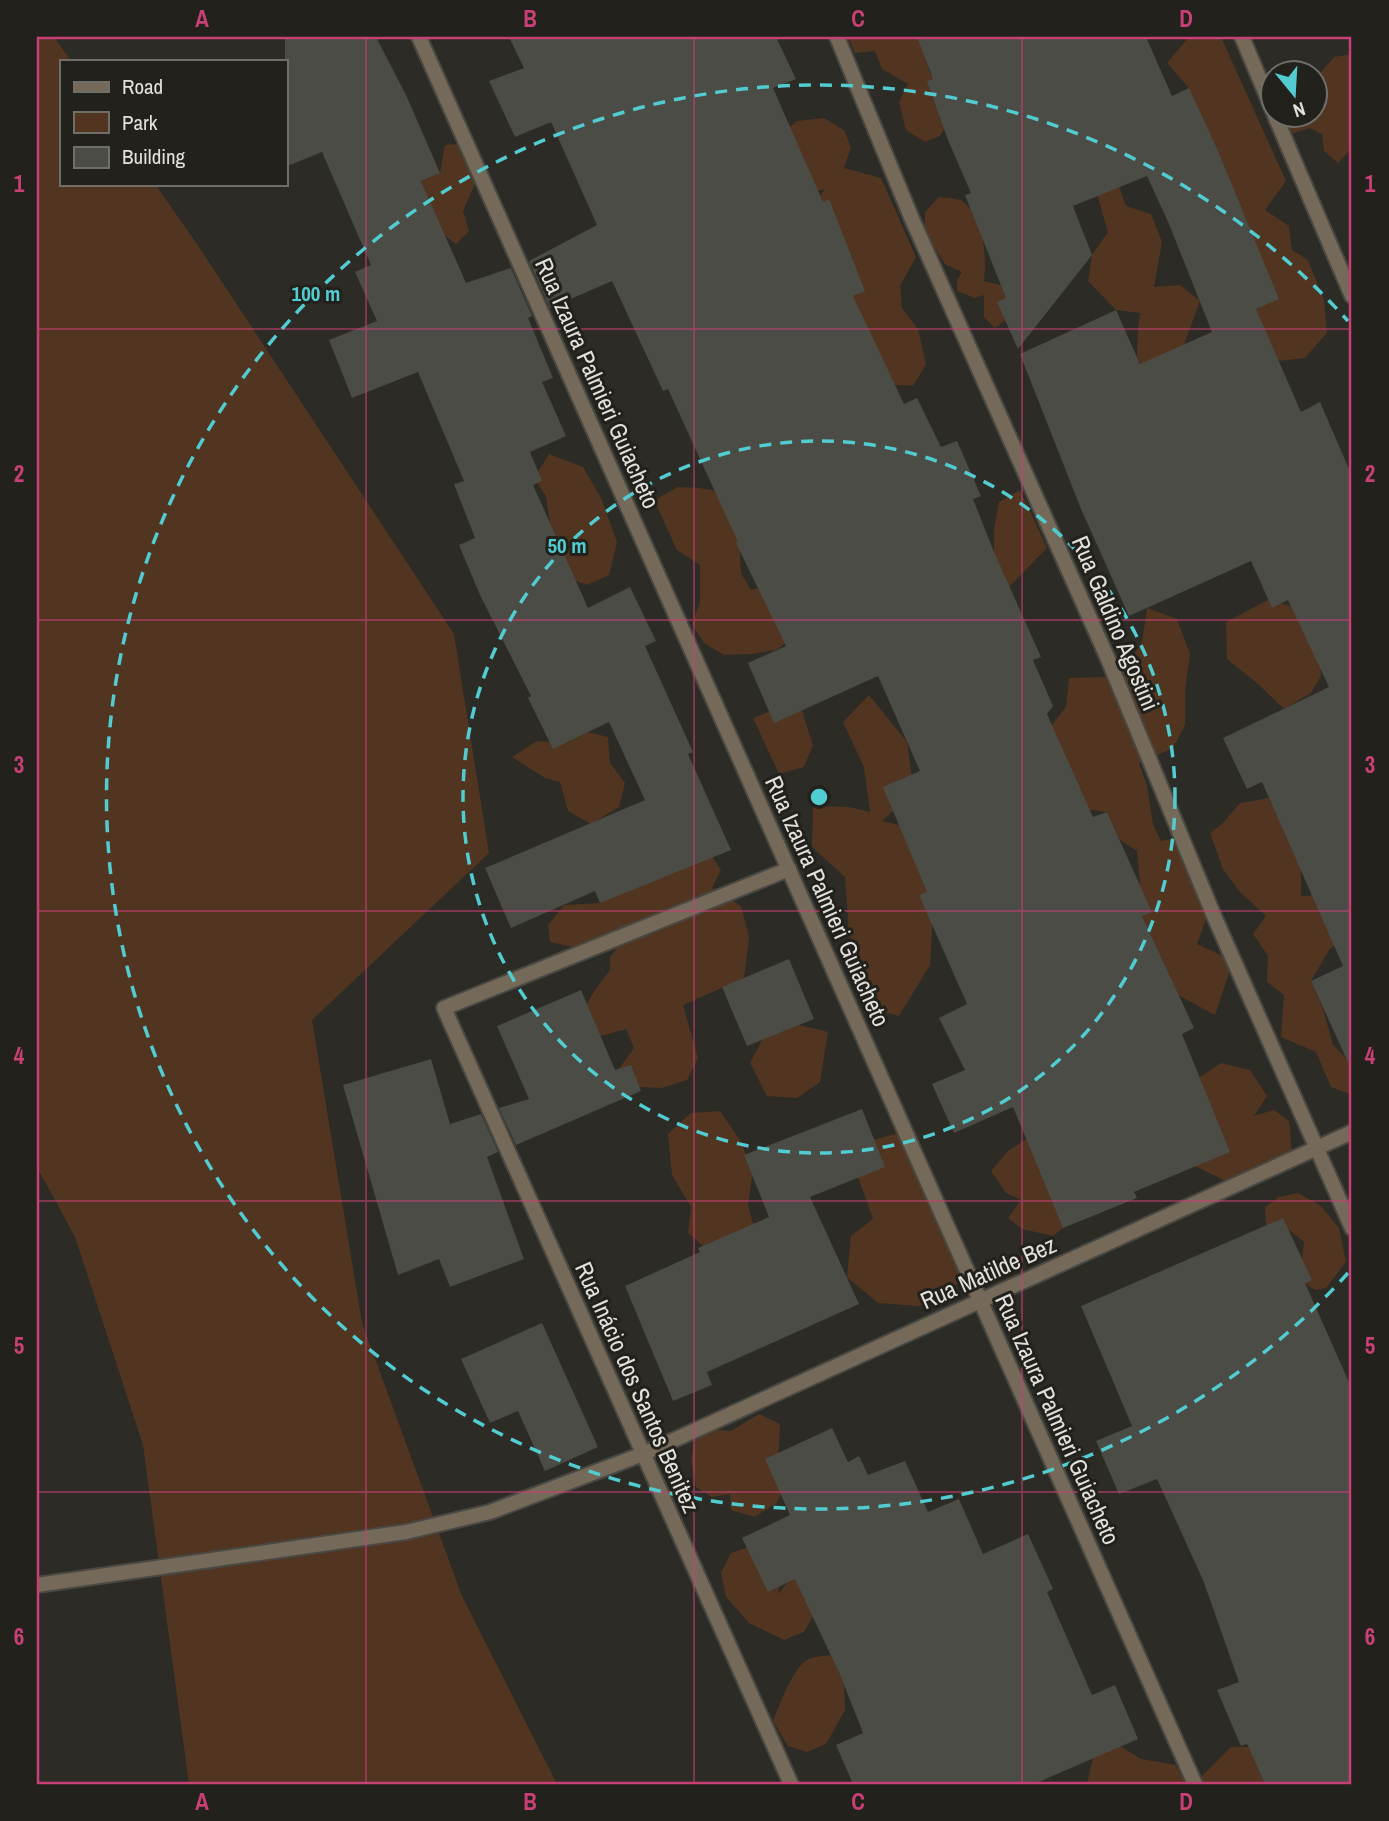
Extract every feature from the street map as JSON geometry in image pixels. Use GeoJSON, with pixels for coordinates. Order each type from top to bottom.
{"type":"FeatureCollection","features":[{"type":"Feature","properties":{"kind":"street","name":"Rua Izaura Palmieri Guiacheto"},"geometry":{"type":"LineString","coordinates":[[419,37],[1195,1784]]}},
{"type":"Feature","properties":{"kind":"street","name":"Rua Galdino Agostini"},"geometry":{"type":"LineString","coordinates":[[836,37],[912,219],[1108,659],[1214,916],[1352,1228]]}},
{"type":"Feature","properties":{"kind":"street"},"geometry":{"type":"LineString","coordinates":[[1242,37],[1260,80]]}},
{"type":"Feature","properties":{"kind":"street"},"geometry":{"type":"LineString","coordinates":[[1281,130],[1352,296]]}},
{"type":"Feature","properties":{"kind":"street","name":"Rua Inácio dos Santos Benitez"},"geometry":{"type":"LineString","coordinates":[[789,869],[444,1008],[790,1784]]}},
{"type":"Feature","properties":{"kind":"street","name":"Rua Matilde Bez"},"geometry":{"type":"LineString","coordinates":[[37,1585],[406,1532],[490,1512],[643,1454],[1352,1132]]}},
{"type":"Feature","properties":{"kind":"green space"},"geometry":{"type":"Polygon","coordinates":[[[37,37],[54,37],[70,60],[60,60],[60,186],[156,186],[454,634],[489,853],[312,1020],[362,1323],[462,1596],[557,1784],[189,1784],[143,1445],[75,1237],[37,1167],[37,37]]]}},
{"type":"Feature","properties":{"kind":"green space"},"geometry":{"type":"Polygon","coordinates":[[[848,37],[926,37],[924,55],[930,73],[948,96],[951,117],[940,136],[925,142],[906,130],[899,102],[908,84],[882,69],[875,51],[855,53],[848,37]]]}},
{"type":"Feature","properties":{"kind":"green space"},"geometry":{"type":"Polygon","coordinates":[[[1189,37],[1221,37],[1260,123],[1260,130],[1263,130],[1286,181],[1265,210],[1289,226],[1292,250],[1308,260],[1324,300],[1327,333],[1305,358],[1278,361],[1253,356],[1237,243],[1244,214],[1230,196],[1189,88],[1167,63],[1189,37]]]}},
{"type":"Feature","properties":{"kind":"green space"},"geometry":{"type":"Polygon","coordinates":[[[1352,54],[1352,148],[1338,163],[1324,151],[1322,134],[1314,130],[1330,130],[1330,62],[1334,57],[1352,54]]]}},
{"type":"Feature","properties":{"kind":"green space"},"geometry":{"type":"Polygon","coordinates":[[[824,118],[844,130],[851,147],[844,168],[881,178],[916,257],[900,286],[902,308],[918,329],[926,364],[913,386],[872,383],[813,206],[825,189],[797,197],[778,138],[797,121],[824,118]]]}},
{"type":"Feature","properties":{"kind":"green space"},"geometry":{"type":"Polygon","coordinates":[[[458,144],[477,179],[463,211],[469,231],[456,244],[443,234],[421,181],[440,173],[445,145],[458,144]]]}},
{"type":"Feature","properties":{"kind":"green space"},"geometry":{"type":"Polygon","coordinates":[[[1117,181],[1126,206],[1151,214],[1162,242],[1154,287],[1180,285],[1200,301],[1176,366],[1146,376],[1137,356],[1140,313],[1116,310],[1088,281],[1092,255],[1108,232],[1095,187],[1117,181]]]}},
{"type":"Feature","properties":{"kind":"green space"},"geometry":{"type":"Polygon","coordinates":[[[939,197],[962,201],[975,216],[984,249],[984,281],[1004,286],[1011,316],[995,328],[984,317],[984,295],[975,298],[957,291],[957,280],[962,272],[945,264],[925,233],[925,212],[939,197]]]}},
{"type":"Feature","properties":{"kind":"green space"},"geometry":{"type":"Polygon","coordinates":[[[549,454],[583,467],[601,498],[617,542],[609,575],[587,585],[557,574],[546,496],[534,478],[549,454]]]}},
{"type":"Feature","properties":{"kind":"green space"},"geometry":{"type":"Polygon","coordinates":[[[678,487],[709,489],[737,501],[741,573],[751,590],[777,583],[804,630],[776,650],[751,654],[724,655],[704,643],[692,624],[700,602],[700,565],[677,550],[654,500],[678,487]]]}},
{"type":"Feature","properties":{"kind":"green space"},"geometry":{"type":"Polygon","coordinates":[[[1020,490],[1047,548],[1004,592],[974,574],[994,552],[994,529],[999,502],[1020,490]]]}},
{"type":"Feature","properties":{"kind":"green space"},"geometry":{"type":"Polygon","coordinates":[[[1268,600],[1291,606],[1319,646],[1321,676],[1311,693],[1284,709],[1227,659],[1226,622],[1268,600]]]}},
{"type":"Feature","properties":{"kind":"green space"},"geometry":{"type":"Polygon","coordinates":[[[1147,608],[1177,619],[1190,654],[1185,690],[1185,725],[1173,748],[1139,763],[1147,786],[1153,824],[1161,841],[1177,838],[1209,911],[1197,944],[1233,961],[1215,1015],[1178,995],[1143,918],[1137,851],[1120,840],[1107,812],[1067,807],[1049,754],[1052,725],[1066,707],[1069,678],[1104,677],[1123,669],[1142,643],[1147,608]]]}},
{"type":"Feature","properties":{"kind":"green space"},"geometry":{"type":"Polygon","coordinates":[[[869,695],[907,742],[914,792],[882,821],[916,829],[936,863],[930,965],[899,1016],[884,1012],[861,965],[849,933],[845,877],[812,847],[813,806],[849,807],[870,812],[864,767],[843,722],[869,695]]]}},
{"type":"Feature","properties":{"kind":"green space"},"geometry":{"type":"Polygon","coordinates":[[[784,706],[802,711],[813,745],[804,767],[779,774],[753,718],[784,706]]]}},
{"type":"Feature","properties":{"kind":"green space"},"geometry":{"type":"Polygon","coordinates":[[[588,732],[608,737],[610,763],[625,783],[619,807],[591,824],[568,811],[560,782],[545,778],[512,757],[537,741],[566,743],[588,732]]]}},
{"type":"Feature","properties":{"kind":"green space"},"geometry":{"type":"Polygon","coordinates":[[[1269,798],[1301,870],[1301,896],[1338,894],[1352,918],[1352,930],[1329,950],[1311,981],[1323,1009],[1333,1045],[1352,1064],[1352,1095],[1331,1087],[1316,1052],[1281,1037],[1284,995],[1267,982],[1268,956],[1253,934],[1266,916],[1239,891],[1223,869],[1210,833],[1223,823],[1240,803],[1269,798]]]}},
{"type":"Feature","properties":{"kind":"green space"},"geometry":{"type":"Polygon","coordinates":[[[699,837],[721,870],[712,888],[741,906],[749,937],[744,978],[683,1005],[698,1058],[687,1080],[662,1088],[638,1087],[616,1073],[634,1048],[626,1029],[601,1036],[580,1015],[610,970],[610,957],[619,946],[609,939],[594,952],[550,942],[548,925],[564,905],[600,903],[699,837]]]}},
{"type":"Feature","properties":{"kind":"green space"},"geometry":{"type":"Polygon","coordinates":[[[799,1025],[828,1032],[820,1082],[797,1098],[767,1096],[750,1063],[762,1040],[799,1025]]]}},
{"type":"Feature","properties":{"kind":"green space"},"geometry":{"type":"Polygon","coordinates":[[[1221,1063],[1250,1070],[1267,1096],[1254,1116],[1274,1110],[1289,1121],[1292,1152],[1226,1181],[1195,1166],[1194,1103],[1200,1077],[1221,1063]]]}},
{"type":"Feature","properties":{"kind":"green space"},"geometry":{"type":"Polygon","coordinates":[[[720,1111],[742,1143],[752,1175],[748,1206],[753,1223],[780,1221],[703,1246],[688,1233],[691,1207],[672,1175],[668,1134],[691,1113],[720,1111]]]}},
{"type":"Feature","properties":{"kind":"green space"},"geometry":{"type":"Polygon","coordinates":[[[902,1132],[962,1276],[946,1301],[918,1306],[878,1303],[847,1277],[851,1236],[873,1219],[853,1163],[874,1140],[902,1132]]]}},
{"type":"Feature","properties":{"kind":"green space"},"geometry":{"type":"Polygon","coordinates":[[[1036,1133],[1067,1193],[1063,1228],[1053,1236],[1022,1229],[1008,1218],[1021,1200],[1006,1193],[991,1171],[1008,1151],[1036,1133]]]}},
{"type":"Feature","properties":{"kind":"green space"},"geometry":{"type":"Polygon","coordinates":[[[1298,1193],[1321,1206],[1339,1228],[1346,1262],[1326,1288],[1315,1290],[1295,1276],[1302,1260],[1304,1242],[1288,1229],[1266,1225],[1265,1207],[1279,1197],[1298,1193]]]}},
{"type":"Feature","properties":{"kind":"green space"},"geometry":{"type":"Polygon","coordinates":[[[759,1414],[780,1424],[776,1467],[786,1484],[776,1504],[754,1517],[731,1510],[730,1494],[712,1497],[696,1487],[691,1459],[695,1439],[712,1430],[731,1431],[759,1414]]]}},
{"type":"Feature","properties":{"kind":"green space"},"geometry":{"type":"Polygon","coordinates":[[[754,1545],[780,1580],[778,1594],[788,1582],[804,1575],[816,1611],[804,1632],[784,1640],[749,1623],[726,1597],[721,1573],[731,1553],[754,1545]]]}},
{"type":"Feature","properties":{"kind":"green space"},"geometry":{"type":"Polygon","coordinates":[[[831,1655],[844,1684],[845,1710],[826,1744],[807,1752],[788,1746],[773,1721],[788,1686],[803,1663],[811,1658],[831,1655]]]}},
{"type":"Feature","properties":{"kind":"green space"},"geometry":{"type":"Polygon","coordinates":[[[1120,1746],[1141,1759],[1176,1765],[1186,1784],[1087,1784],[1093,1758],[1120,1746]]]}},
{"type":"Feature","properties":{"kind":"green space"},"geometry":{"type":"Polygon","coordinates":[[[1231,1747],[1249,1747],[1265,1784],[1194,1784],[1231,1747]]]}},
{"type":"Feature","properties":{"kind":"building"},"geometry":{"type":"Polygon","coordinates":[[[285,37],[376,37],[406,95],[440,173],[421,181],[466,283],[511,268],[532,316],[528,318],[553,378],[542,382],[566,436],[530,452],[542,481],[533,485],[588,608],[630,587],[656,641],[645,646],[693,752],[688,754],[731,850],[600,903],[595,891],[511,928],[485,868],[645,800],[609,722],[553,749],[528,698],[531,696],[480,595],[459,545],[475,538],[454,484],[464,481],[418,372],[352,398],[329,340],[377,321],[355,272],[371,265],[322,152],[287,166],[285,37]]]}},
{"type":"Feature","properties":{"kind":"building"},"geometry":{"type":"Polygon","coordinates":[[[509,37],[776,37],[796,79],[773,88],[823,202],[829,199],[865,291],[853,296],[904,404],[917,398],[941,447],[957,441],[981,496],[973,499],[1041,657],[1033,660],[1053,706],[1047,714],[1093,817],[1107,812],[1152,912],[1142,916],[1194,1028],[1182,1034],[1230,1152],[1134,1192],[1137,1198],[1063,1228],[1013,1107],[954,1133],[932,1084],[965,1070],[939,1018],[967,1004],[919,895],[927,892],[883,787],[920,771],[878,676],[774,723],[748,663],[786,646],[736,543],[738,542],[668,389],[663,391],[612,281],[550,308],[529,261],[597,225],[551,122],[515,137],[489,81],[524,68],[509,37]]]}},
{"type":"Feature","properties":{"kind":"building"},"geometry":{"type":"Polygon","coordinates":[[[917,37],[1146,37],[1172,96],[1189,88],[1218,151],[1279,299],[1256,309],[1301,412],[1320,402],[1352,476],[1352,1071],[1311,981],[1343,966],[1262,782],[1247,789],[1223,738],[1329,687],[1288,600],[1272,608],[1251,561],[1129,616],[1081,509],[1020,354],[1116,310],[1140,364],[1212,332],[1169,224],[1147,176],[1073,206],[1092,255],[1018,349],[997,302],[1006,298],[965,195],[971,193],[927,81],[933,79],[917,37]]]}},
{"type":"Feature","properties":{"kind":"building"},"geometry":{"type":"Polygon","coordinates":[[[789,959],[814,1019],[747,1046],[722,987],[789,959]]]}},
{"type":"Feature","properties":{"kind":"building"},"geometry":{"type":"Polygon","coordinates":[[[581,990],[615,1070],[631,1065],[641,1091],[516,1145],[499,1108],[529,1099],[497,1026],[581,990]]]}},
{"type":"Feature","properties":{"kind":"building"},"geometry":{"type":"Polygon","coordinates":[[[431,1059],[450,1124],[481,1114],[498,1152],[487,1157],[524,1259],[450,1287],[439,1259],[398,1275],[343,1085],[431,1059]]]}},
{"type":"Feature","properties":{"kind":"building"},"geometry":{"type":"Polygon","coordinates":[[[862,1109],[885,1167],[810,1197],[859,1304],[707,1372],[712,1385],[673,1401],[625,1286],[700,1252],[698,1248],[769,1217],[744,1155],[862,1109]]]}},
{"type":"Feature","properties":{"kind":"building"},"geometry":{"type":"Polygon","coordinates":[[[1283,1218],[1312,1280],[1305,1283],[1352,1389],[1352,1784],[1265,1784],[1247,1744],[1241,1746],[1217,1690],[1239,1682],[1203,1580],[1157,1479],[1119,1494],[1096,1441],[1132,1426],[1081,1306],[1283,1218]]]}},
{"type":"Feature","properties":{"kind":"building"},"geometry":{"type":"Polygon","coordinates":[[[542,1323],[598,1447],[545,1471],[518,1411],[490,1423],[461,1359],[542,1323]]]}},
{"type":"Feature","properties":{"kind":"building"},"geometry":{"type":"Polygon","coordinates":[[[832,1428],[848,1462],[859,1456],[868,1475],[905,1461],[928,1512],[959,1499],[983,1554],[1028,1534],[1053,1589],[1047,1592],[1092,1695],[1115,1685],[1138,1739],[1034,1784],[853,1784],[836,1745],[863,1733],[841,1677],[795,1579],[768,1592],[742,1538],[790,1515],[765,1459],[832,1428]]]}}]}
